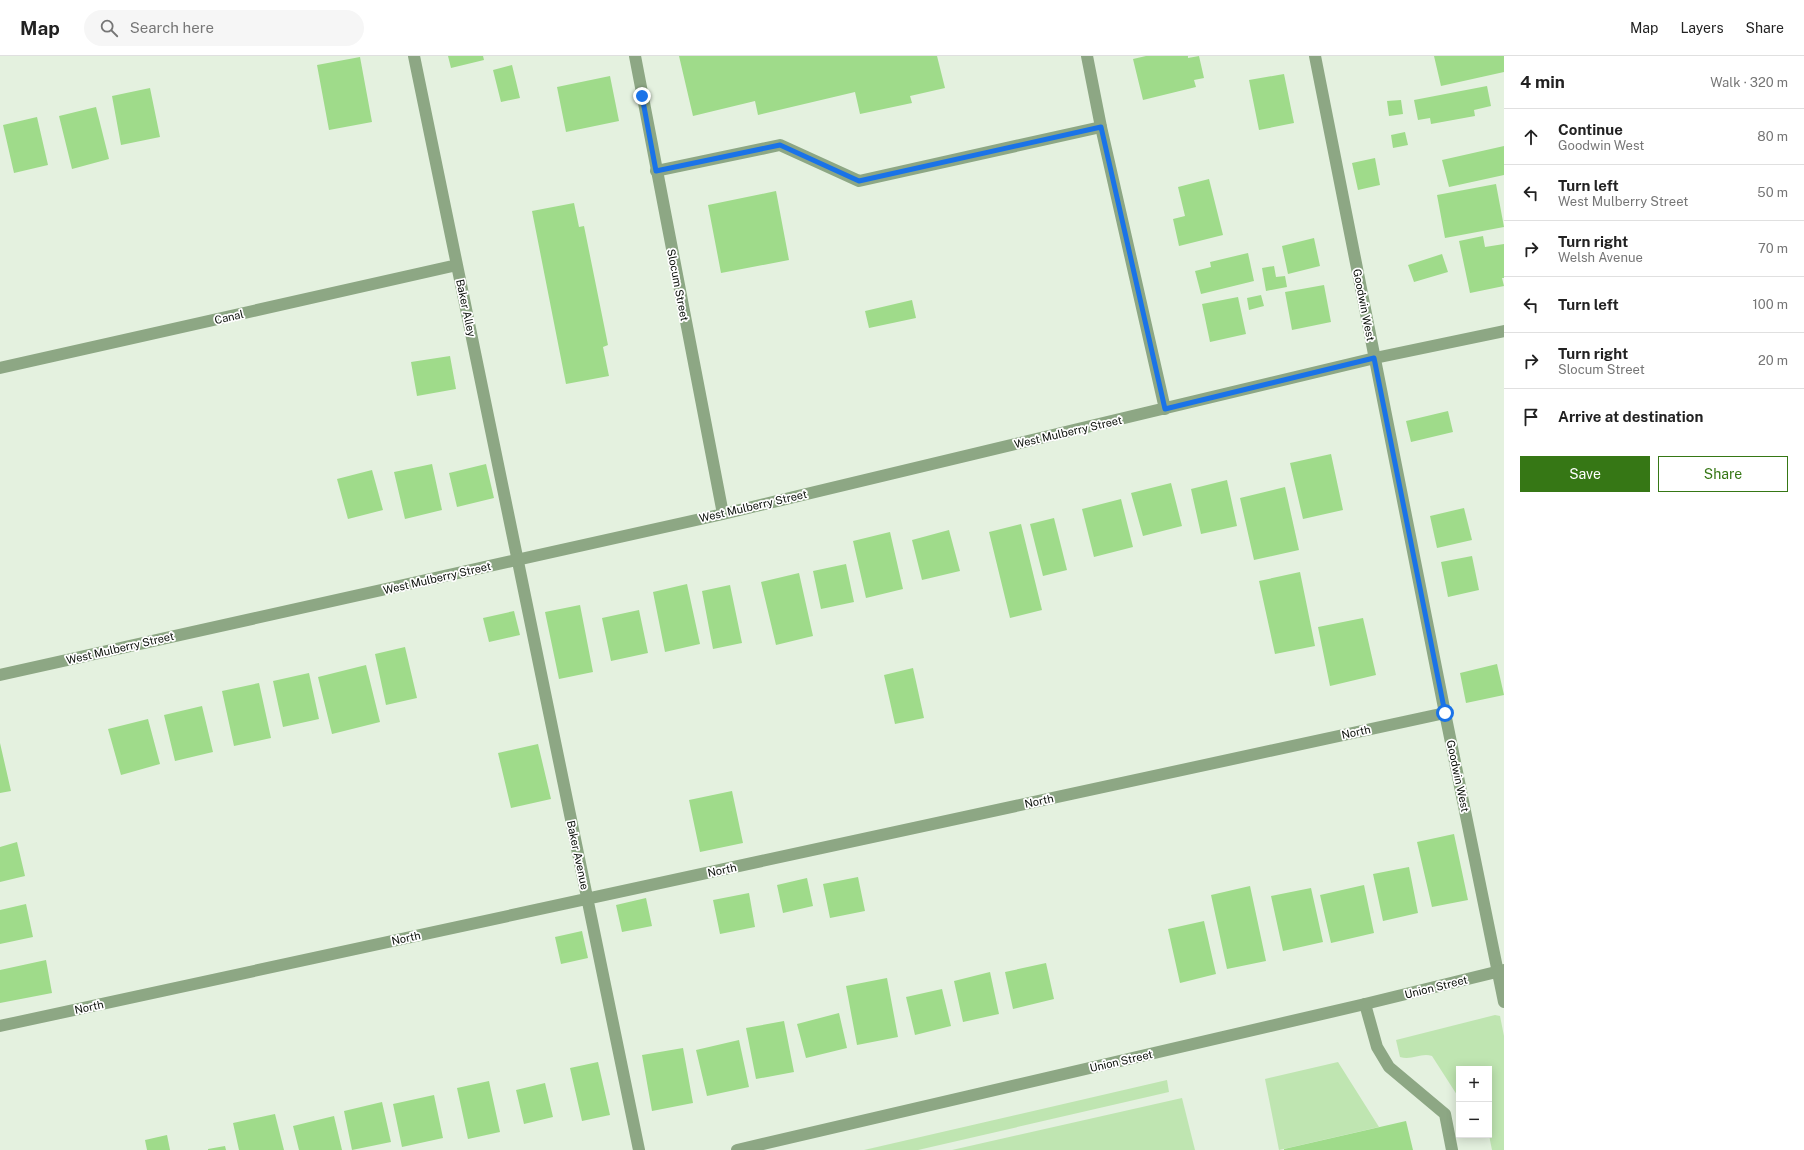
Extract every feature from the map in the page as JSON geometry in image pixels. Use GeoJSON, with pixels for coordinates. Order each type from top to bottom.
{"type":"FeatureCollection","features":[{"type":"Feature","properties":{"kind":"street","name":"Baker Alley"},"geometry":{"type":"LineString","coordinates":[[414,56],[518,560]]}},
{"type":"Feature","properties":{"kind":"street","name":"Slocum Street"},"geometry":{"type":"LineString","coordinates":[[635,56],[723,514]]}},
{"type":"Feature","properties":{"kind":"street"},"geometry":{"type":"LineString","coordinates":[[1087,56],[1101,127],[1165,409]]}},
{"type":"Feature","properties":{"kind":"street","name":"Goodwin West"},"geometry":{"type":"LineString","coordinates":[[1315,56],[1445,713],[1501,971],[1504,1002]]}},
{"type":"Feature","properties":{"kind":"street"},"geometry":{"type":"LineString","coordinates":[[656,171],[780,145],[859,181],[1101,127]]}},
{"type":"Feature","properties":{"kind":"street","name":"Canal"},"geometry":{"type":"LineString","coordinates":[[0,368],[457,265]]}},
{"type":"Feature","properties":{"kind":"street","name":"West Mulberry Street"},"geometry":{"type":"LineString","coordinates":[[0,675],[723,514],[1374,358],[1504,331]]}},
{"type":"Feature","properties":{"kind":"street","name":"Baker Avenue"},"geometry":{"type":"LineString","coordinates":[[518,560],[639,1150]]}},
{"type":"Feature","properties":{"kind":"street","name":"North"},"geometry":{"type":"LineString","coordinates":[[0,1026],[1445,713]]}},
{"type":"Feature","properties":{"kind":"street","name":"Union Street"},"geometry":{"type":"LineString","coordinates":[[737,1150],[1501,971]]}},
{"type":"Feature","properties":{"kind":"street"},"geometry":{"type":"LineString","coordinates":[[1365,1004],[1377,1047],[1389,1067],[1444,1114],[1452,1150]]}},
{"type":"Feature","properties":{"kind":"green space"},"geometry":{"type":"Polygon","coordinates":[[[1495,1015],[1500,1016],[1504,1036],[1504,1150],[1492,1150],[1490,1138],[1492,1138],[1492,1066],[1456,1066],[1456,1093],[1432,1056],[1424,1055],[1409,1058],[1400,1057],[1396,1040],[1495,1015]]]}},
{"type":"Feature","properties":{"kind":"green space"},"geometry":{"type":"Polygon","coordinates":[[[1338,1062],[1379,1127],[1279,1150],[1265,1079],[1338,1062]]]}},
{"type":"Feature","properties":{"kind":"green space"},"geometry":{"type":"Polygon","coordinates":[[[1167,1080],[1169,1092],[918,1150],[864,1150],[1167,1080]]]}},
{"type":"Feature","properties":{"kind":"green space"},"geometry":{"type":"Polygon","coordinates":[[[1182,1098],[1195,1150],[952,1150],[1182,1098]]]}},
{"type":"Feature","properties":{"kind":"building"},"geometry":{"type":"Polygon","coordinates":[[[448,56],[483,56],[484,60],[451,68],[448,56]]]}},
{"type":"Feature","properties":{"kind":"building"},"geometry":{"type":"Polygon","coordinates":[[[679,56],[937,56],[945,88],[910,96],[912,103],[860,114],[855,92],[758,115],[755,101],[693,116],[679,56]]]}},
{"type":"Feature","properties":{"kind":"building"},"geometry":{"type":"Polygon","coordinates":[[[1146,56],[1188,56],[1188,58],[1199,56],[1204,78],[1194,80],[1196,87],[1143,100],[1133,59],[1146,56]]]}},
{"type":"Feature","properties":{"kind":"building"},"geometry":{"type":"Polygon","coordinates":[[[1434,56],[1504,56],[1504,72],[1441,86],[1434,56]]]}},
{"type":"Feature","properties":{"kind":"building"},"geometry":{"type":"Polygon","coordinates":[[[360,57],[372,122],[329,130],[317,65],[360,57]]]}},
{"type":"Feature","properties":{"kind":"building"},"geometry":{"type":"Polygon","coordinates":[[[512,65],[520,98],[501,102],[493,70],[512,65]]]}},
{"type":"Feature","properties":{"kind":"building"},"geometry":{"type":"Polygon","coordinates":[[[1284,74],[1294,123],[1259,130],[1249,80],[1284,74]]]}},
{"type":"Feature","properties":{"kind":"building"},"geometry":{"type":"Polygon","coordinates":[[[610,76],[619,121],[566,132],[557,87],[610,76]]]}},
{"type":"Feature","properties":{"kind":"building"},"geometry":{"type":"Polygon","coordinates":[[[1487,86],[1491,106],[1474,110],[1475,116],[1431,124],[1430,118],[1418,120],[1414,100],[1487,86]]]}},
{"type":"Feature","properties":{"kind":"building"},"geometry":{"type":"Polygon","coordinates":[[[150,88],[160,137],[121,145],[112,96],[150,88]]]}},
{"type":"Feature","properties":{"kind":"building"},"geometry":{"type":"Polygon","coordinates":[[[1401,100],[1403,114],[1389,116],[1387,101],[1401,100]]]}},
{"type":"Feature","properties":{"kind":"building"},"geometry":{"type":"Polygon","coordinates":[[[96,107],[109,159],[72,169],[59,116],[96,107]]]}},
{"type":"Feature","properties":{"kind":"building"},"geometry":{"type":"Polygon","coordinates":[[[37,117],[48,165],[14,173],[3,125],[37,117]]]}},
{"type":"Feature","properties":{"kind":"building"},"geometry":{"type":"Polygon","coordinates":[[[1405,132],[1408,145],[1393,148],[1391,135],[1405,132]]]}},
{"type":"Feature","properties":{"kind":"building"},"geometry":{"type":"Polygon","coordinates":[[[1504,146],[1504,175],[1449,187],[1442,160],[1504,146]]]}},
{"type":"Feature","properties":{"kind":"building"},"geometry":{"type":"Polygon","coordinates":[[[1375,158],[1380,185],[1358,190],[1352,163],[1375,158]]]}},
{"type":"Feature","properties":{"kind":"building"},"geometry":{"type":"Polygon","coordinates":[[[1209,179],[1223,235],[1179,246],[1173,219],[1185,216],[1178,187],[1209,179]]]}},
{"type":"Feature","properties":{"kind":"building"},"geometry":{"type":"Polygon","coordinates":[[[1496,184],[1504,227],[1445,238],[1437,195],[1496,184]]]}},
{"type":"Feature","properties":{"kind":"building"},"geometry":{"type":"Polygon","coordinates":[[[776,191],[789,260],[721,273],[708,205],[776,191]]]}},
{"type":"Feature","properties":{"kind":"building"},"geometry":{"type":"Polygon","coordinates":[[[574,203],[579,227],[584,226],[608,345],[603,347],[609,376],[566,384],[532,211],[574,203]]]}},
{"type":"Feature","properties":{"kind":"building"},"geometry":{"type":"Polygon","coordinates":[[[1483,236],[1485,247],[1504,244],[1504,278],[1502,278],[1504,286],[1470,293],[1459,241],[1483,236]]]}},
{"type":"Feature","properties":{"kind":"building"},"geometry":{"type":"Polygon","coordinates":[[[1314,238],[1320,266],[1288,274],[1282,246],[1314,238]]]}},
{"type":"Feature","properties":{"kind":"building"},"geometry":{"type":"Polygon","coordinates":[[[1248,253],[1254,281],[1201,294],[1195,271],[1211,267],[1210,262],[1248,253]]]}},
{"type":"Feature","properties":{"kind":"building"},"geometry":{"type":"Polygon","coordinates":[[[1442,254],[1448,272],[1414,282],[1408,265],[1442,254]]]}},
{"type":"Feature","properties":{"kind":"building"},"geometry":{"type":"Polygon","coordinates":[[[1274,266],[1276,277],[1285,276],[1287,287],[1266,291],[1262,268],[1274,266]]]}},
{"type":"Feature","properties":{"kind":"building"},"geometry":{"type":"Polygon","coordinates":[[[1324,285],[1331,322],[1292,330],[1285,292],[1324,285]]]}},
{"type":"Feature","properties":{"kind":"building"},"geometry":{"type":"Polygon","coordinates":[[[1261,295],[1264,306],[1249,310],[1247,298],[1261,295]]]}},
{"type":"Feature","properties":{"kind":"building"},"geometry":{"type":"Polygon","coordinates":[[[1238,297],[1246,334],[1210,342],[1202,304],[1238,297]]]}},
{"type":"Feature","properties":{"kind":"building"},"geometry":{"type":"Polygon","coordinates":[[[912,300],[916,318],[869,328],[865,311],[912,300]]]}},
{"type":"Feature","properties":{"kind":"building"},"geometry":{"type":"Polygon","coordinates":[[[450,356],[456,389],[417,396],[411,362],[450,356]]]}},
{"type":"Feature","properties":{"kind":"building"},"geometry":{"type":"Polygon","coordinates":[[[1448,411],[1453,432],[1411,442],[1406,421],[1448,411]]]}},
{"type":"Feature","properties":{"kind":"building"},"geometry":{"type":"Polygon","coordinates":[[[1331,454],[1343,510],[1303,519],[1290,463],[1331,454]]]}},
{"type":"Feature","properties":{"kind":"building"},"geometry":{"type":"Polygon","coordinates":[[[432,464],[442,510],[405,519],[394,472],[432,464]]]}},
{"type":"Feature","properties":{"kind":"building"},"geometry":{"type":"Polygon","coordinates":[[[486,464],[494,498],[457,507],[449,473],[486,464]]]}},
{"type":"Feature","properties":{"kind":"building"},"geometry":{"type":"Polygon","coordinates":[[[372,470],[383,510],[348,519],[337,479],[372,470]]]}},
{"type":"Feature","properties":{"kind":"building"},"geometry":{"type":"Polygon","coordinates":[[[1227,480],[1237,526],[1201,534],[1191,489],[1227,480]]]}},
{"type":"Feature","properties":{"kind":"building"},"geometry":{"type":"Polygon","coordinates":[[[1171,483],[1182,526],[1143,536],[1131,493],[1171,483]]]}},
{"type":"Feature","properties":{"kind":"building"},"geometry":{"type":"Polygon","coordinates":[[[1285,487],[1299,550],[1254,560],[1240,498],[1285,487]]]}},
{"type":"Feature","properties":{"kind":"building"},"geometry":{"type":"Polygon","coordinates":[[[1121,499],[1133,547],[1094,557],[1082,509],[1121,499]]]}},
{"type":"Feature","properties":{"kind":"building"},"geometry":{"type":"Polygon","coordinates":[[[1464,508],[1472,540],[1437,548],[1430,516],[1464,508]]]}},
{"type":"Feature","properties":{"kind":"building"},"geometry":{"type":"Polygon","coordinates":[[[1054,518],[1067,570],[1043,576],[1030,524],[1054,518]]]}},
{"type":"Feature","properties":{"kind":"building"},"geometry":{"type":"Polygon","coordinates":[[[1021,524],[1042,610],[1010,618],[989,532],[1021,524]]]}},
{"type":"Feature","properties":{"kind":"building"},"geometry":{"type":"Polygon","coordinates":[[[949,530],[960,571],[922,580],[912,540],[949,530]]]}},
{"type":"Feature","properties":{"kind":"building"},"geometry":{"type":"Polygon","coordinates":[[[890,532],[903,589],[866,598],[853,541],[890,532]]]}},
{"type":"Feature","properties":{"kind":"building"},"geometry":{"type":"Polygon","coordinates":[[[1472,556],[1479,590],[1448,597],[1441,562],[1472,556]]]}},
{"type":"Feature","properties":{"kind":"building"},"geometry":{"type":"Polygon","coordinates":[[[846,564],[854,602],[821,609],[813,571],[846,564]]]}},
{"type":"Feature","properties":{"kind":"building"},"geometry":{"type":"Polygon","coordinates":[[[1300,572],[1315,646],[1275,654],[1259,581],[1300,572]]]}},
{"type":"Feature","properties":{"kind":"building"},"geometry":{"type":"Polygon","coordinates":[[[799,573],[813,636],[776,645],[761,582],[799,573]]]}},
{"type":"Feature","properties":{"kind":"building"},"geometry":{"type":"Polygon","coordinates":[[[687,584],[700,644],[665,652],[653,592],[687,584]]]}},
{"type":"Feature","properties":{"kind":"building"},"geometry":{"type":"Polygon","coordinates":[[[730,585],[742,643],[713,649],[702,591],[730,585]]]}},
{"type":"Feature","properties":{"kind":"building"},"geometry":{"type":"Polygon","coordinates":[[[580,605],[593,672],[559,679],[545,612],[580,605]]]}},
{"type":"Feature","properties":{"kind":"building"},"geometry":{"type":"Polygon","coordinates":[[[639,610],[648,653],[611,661],[602,618],[639,610]]]}},
{"type":"Feature","properties":{"kind":"building"},"geometry":{"type":"Polygon","coordinates":[[[514,611],[520,635],[489,642],[483,618],[514,611]]]}},
{"type":"Feature","properties":{"kind":"building"},"geometry":{"type":"Polygon","coordinates":[[[1363,618],[1376,675],[1330,686],[1318,627],[1363,618]]]}},
{"type":"Feature","properties":{"kind":"building"},"geometry":{"type":"Polygon","coordinates":[[[405,647],[417,698],[386,705],[375,654],[405,647]]]}},
{"type":"Feature","properties":{"kind":"building"},"geometry":{"type":"Polygon","coordinates":[[[1497,664],[1504,695],[1466,703],[1460,673],[1497,664]]]}},
{"type":"Feature","properties":{"kind":"building"},"geometry":{"type":"Polygon","coordinates":[[[366,665],[380,722],[332,734],[318,677],[366,665]]]}},
{"type":"Feature","properties":{"kind":"building"},"geometry":{"type":"Polygon","coordinates":[[[913,668],[924,718],[895,724],[884,675],[913,668]]]}},
{"type":"Feature","properties":{"kind":"building"},"geometry":{"type":"Polygon","coordinates":[[[309,673],[319,719],[283,727],[273,681],[309,673]]]}},
{"type":"Feature","properties":{"kind":"building"},"geometry":{"type":"Polygon","coordinates":[[[259,683],[271,738],[234,746],[222,691],[259,683]]]}},
{"type":"Feature","properties":{"kind":"building"},"geometry":{"type":"Polygon","coordinates":[[[202,706],[213,752],[175,761],[164,715],[202,706]]]}},
{"type":"Feature","properties":{"kind":"building"},"geometry":{"type":"Polygon","coordinates":[[[148,719],[160,764],[121,775],[108,729],[148,719]]]}},
{"type":"Feature","properties":{"kind":"building"},"geometry":{"type":"Polygon","coordinates":[[[0,743],[11,791],[0,793],[0,743]]]}},
{"type":"Feature","properties":{"kind":"building"},"geometry":{"type":"Polygon","coordinates":[[[538,744],[551,799],[511,808],[498,753],[538,744]]]}},
{"type":"Feature","properties":{"kind":"building"},"geometry":{"type":"Polygon","coordinates":[[[732,791],[743,843],[700,852],[689,800],[732,791]]]}},
{"type":"Feature","properties":{"kind":"building"},"geometry":{"type":"Polygon","coordinates":[[[1454,834],[1468,900],[1432,907],[1417,842],[1454,834]]]}},
{"type":"Feature","properties":{"kind":"building"},"geometry":{"type":"Polygon","coordinates":[[[17,842],[25,876],[0,882],[0,847],[17,842]]]}},
{"type":"Feature","properties":{"kind":"building"},"geometry":{"type":"Polygon","coordinates":[[[1409,867],[1418,913],[1383,921],[1373,874],[1409,867]]]}},
{"type":"Feature","properties":{"kind":"building"},"geometry":{"type":"Polygon","coordinates":[[[858,877],[865,911],[830,918],[823,884],[858,877]]]}},
{"type":"Feature","properties":{"kind":"building"},"geometry":{"type":"Polygon","coordinates":[[[807,878],[813,906],[783,913],[777,885],[807,878]]]}},
{"type":"Feature","properties":{"kind":"building"},"geometry":{"type":"Polygon","coordinates":[[[1364,885],[1374,933],[1331,943],[1320,895],[1364,885]]]}},
{"type":"Feature","properties":{"kind":"building"},"geometry":{"type":"Polygon","coordinates":[[[1250,886],[1266,961],[1227,969],[1211,895],[1250,886]]]}},
{"type":"Feature","properties":{"kind":"building"},"geometry":{"type":"Polygon","coordinates":[[[1311,888],[1323,942],[1283,951],[1271,896],[1311,888]]]}},
{"type":"Feature","properties":{"kind":"building"},"geometry":{"type":"Polygon","coordinates":[[[749,893],[755,927],[720,934],[713,900],[749,893]]]}},
{"type":"Feature","properties":{"kind":"building"},"geometry":{"type":"Polygon","coordinates":[[[646,898],[652,926],[622,932],[616,905],[646,898]]]}},
{"type":"Feature","properties":{"kind":"building"},"geometry":{"type":"Polygon","coordinates":[[[26,904],[33,937],[0,944],[0,910],[26,904]]]}},
{"type":"Feature","properties":{"kind":"building"},"geometry":{"type":"Polygon","coordinates":[[[1204,921],[1216,974],[1180,983],[1168,929],[1204,921]]]}},
{"type":"Feature","properties":{"kind":"building"},"geometry":{"type":"Polygon","coordinates":[[[582,931],[588,958],[561,964],[555,937],[582,931]]]}},
{"type":"Feature","properties":{"kind":"building"},"geometry":{"type":"Polygon","coordinates":[[[46,960],[52,993],[0,1003],[0,970],[46,960]]]}},
{"type":"Feature","properties":{"kind":"building"},"geometry":{"type":"Polygon","coordinates":[[[1046,963],[1054,999],[1013,1009],[1005,972],[1046,963]]]}},
{"type":"Feature","properties":{"kind":"building"},"geometry":{"type":"Polygon","coordinates":[[[990,972],[999,1014],[963,1022],[954,981],[990,972]]]}},
{"type":"Feature","properties":{"kind":"building"},"geometry":{"type":"Polygon","coordinates":[[[887,978],[898,1037],[857,1045],[846,986],[887,978]]]}},
{"type":"Feature","properties":{"kind":"building"},"geometry":{"type":"Polygon","coordinates":[[[942,989],[951,1026],[915,1035],[906,997],[942,989]]]}},
{"type":"Feature","properties":{"kind":"building"},"geometry":{"type":"Polygon","coordinates":[[[839,1013],[847,1048],[806,1058],[797,1024],[839,1013]]]}},
{"type":"Feature","properties":{"kind":"building"},"geometry":{"type":"Polygon","coordinates":[[[784,1021],[794,1072],[756,1079],[746,1028],[784,1021]]]}},
{"type":"Feature","properties":{"kind":"building"},"geometry":{"type":"Polygon","coordinates":[[[739,1040],[749,1087],[707,1096],[696,1050],[739,1040]]]}},
{"type":"Feature","properties":{"kind":"building"},"geometry":{"type":"Polygon","coordinates":[[[683,1048],[693,1103],[652,1111],[642,1055],[683,1048]]]}},
{"type":"Feature","properties":{"kind":"building"},"geometry":{"type":"Polygon","coordinates":[[[598,1062],[610,1115],[582,1121],[570,1068],[598,1062]]]}},
{"type":"Feature","properties":{"kind":"building"},"geometry":{"type":"Polygon","coordinates":[[[489,1081],[500,1132],[468,1139],[457,1088],[489,1081]]]}},
{"type":"Feature","properties":{"kind":"building"},"geometry":{"type":"Polygon","coordinates":[[[545,1083],[553,1117],[524,1124],[516,1090],[545,1083]]]}},
{"type":"Feature","properties":{"kind":"building"},"geometry":{"type":"Polygon","coordinates":[[[434,1095],[443,1138],[402,1147],[393,1104],[434,1095]]]}},
{"type":"Feature","properties":{"kind":"building"},"geometry":{"type":"Polygon","coordinates":[[[382,1102],[391,1142],[352,1150],[344,1111],[382,1102]]]}},
{"type":"Feature","properties":{"kind":"building"},"geometry":{"type":"Polygon","coordinates":[[[275,1114],[284,1150],[239,1150],[233,1123],[275,1114]]]}},
{"type":"Feature","properties":{"kind":"building"},"geometry":{"type":"Polygon","coordinates":[[[334,1116],[342,1150],[299,1150],[293,1126],[334,1116]]]}},
{"type":"Feature","properties":{"kind":"building"},"geometry":{"type":"Polygon","coordinates":[[[1406,1121],[1413,1150],[1284,1150],[1284,1149],[1406,1121]]]}},
{"type":"Feature","properties":{"kind":"building"},"geometry":{"type":"Polygon","coordinates":[[[167,1135],[170,1150],[147,1150],[145,1140],[167,1135]]]}},
{"type":"Feature","properties":{"kind":"building"},"geometry":{"type":"Polygon","coordinates":[[[225,1146],[226,1150],[208,1150],[208,1149],[225,1146]]]}},
{"type":"Feature","properties":{"kind":"route"},"geometry":{"type":"LineString","coordinates":[[642,96],[656,171],[780,145],[859,181],[1101,127],[1156,376],[1165,409],[1374,358],[1445,713]]}}]}
